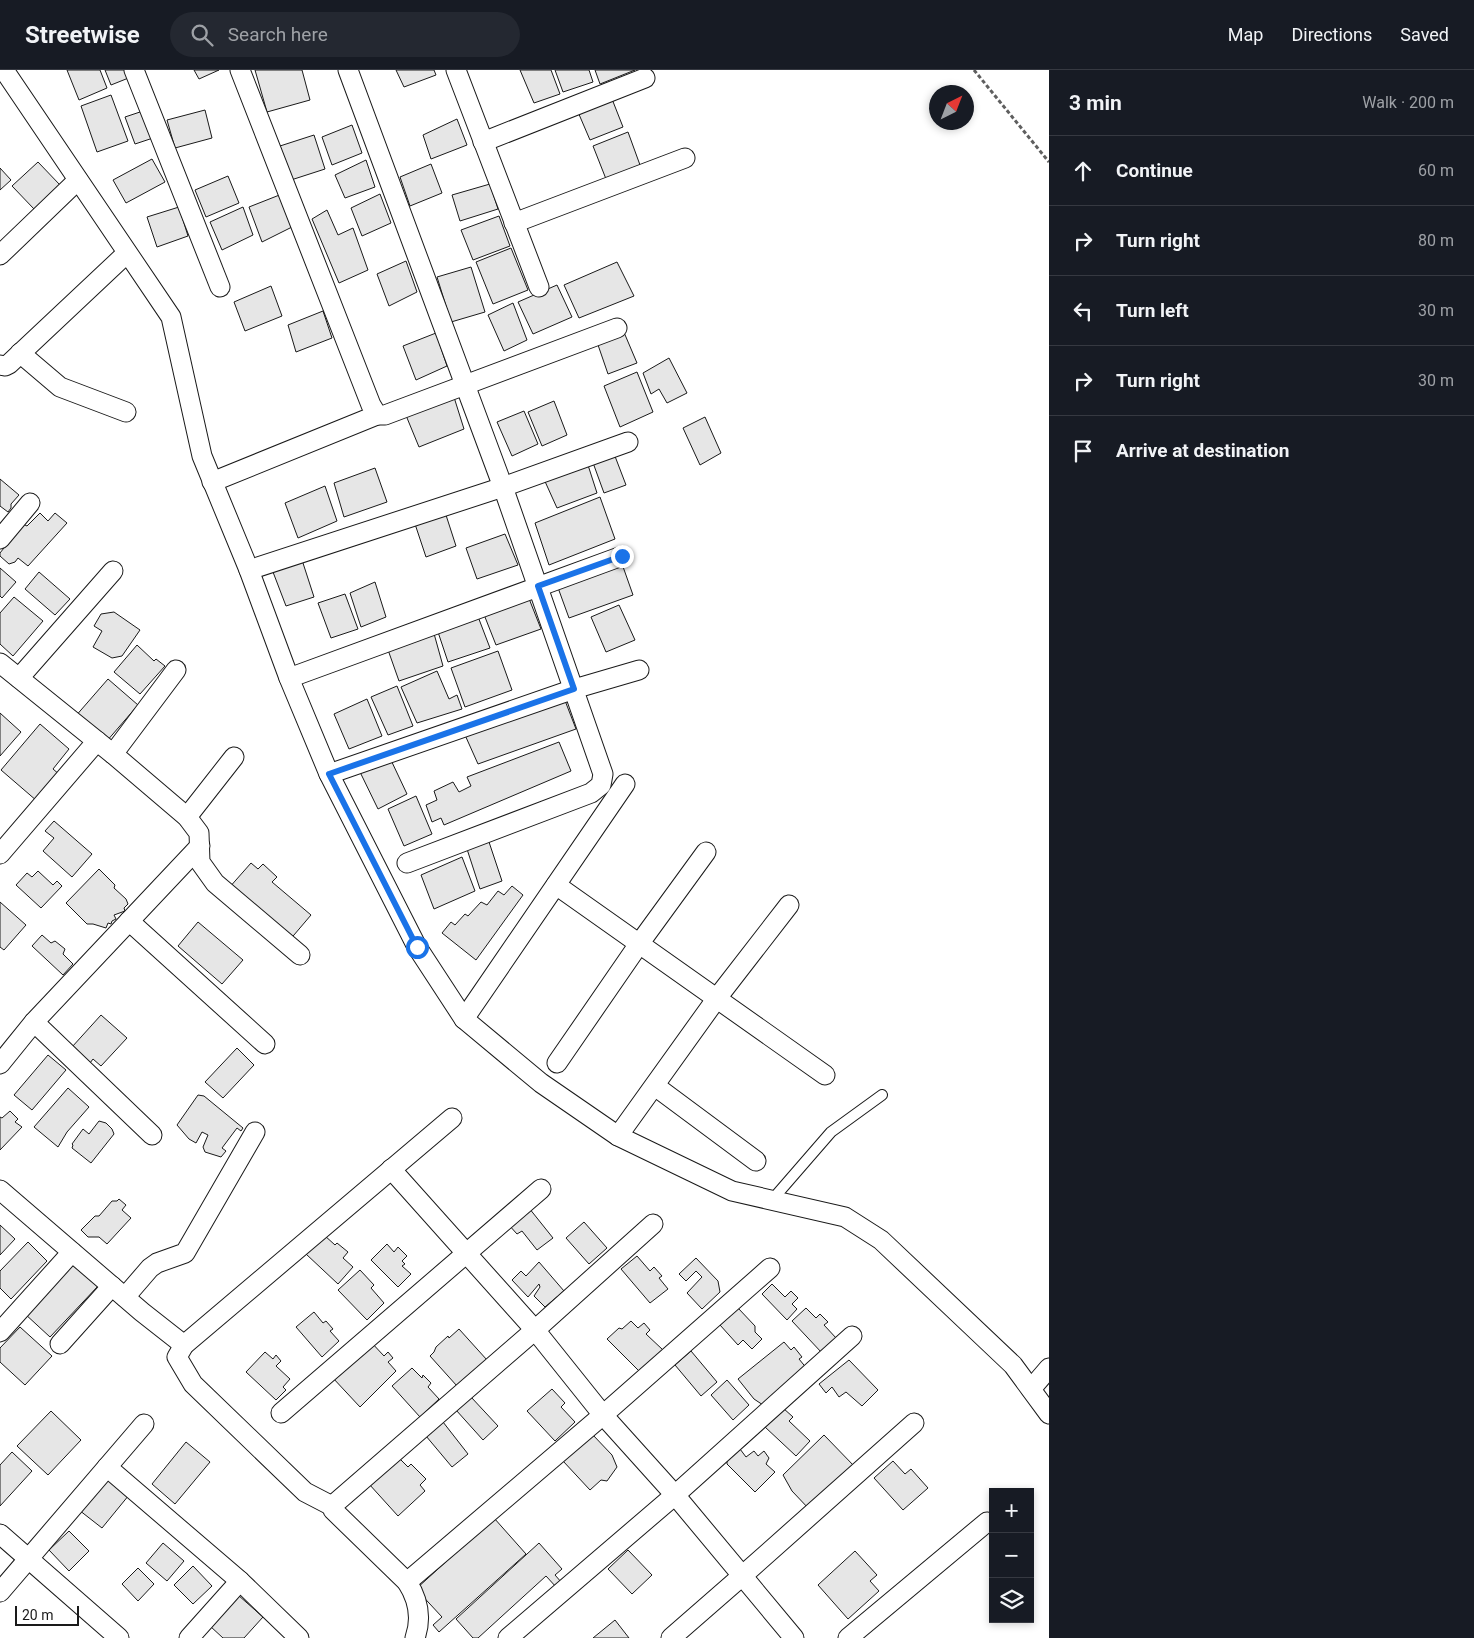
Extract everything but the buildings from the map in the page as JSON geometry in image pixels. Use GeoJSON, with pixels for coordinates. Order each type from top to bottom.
{"type":"FeatureCollection","features":[{"type":"Feature","properties":{"kind":"street"},"geometry":{"type":"LineString","coordinates":[[4,70],[171,317],[202,456],[249,570],[289,678],[329,774],[417,947],[464,1019],[541,1083],[618,1136],[732,1191],[845,1217],[881,1240],[1013,1365],[1049,1414]]}},
{"type":"Feature","properties":{"kind":"street"},"geometry":{"type":"LineString","coordinates":[[134,70],[220,287]]}},
{"type":"Feature","properties":{"kind":"street"},"geometry":{"type":"LineString","coordinates":[[240,70],[371,405],[377,415]]}},
{"type":"Feature","properties":{"kind":"street"},"geometry":{"type":"LineString","coordinates":[[348,70],[503,487],[603,774],[601,785],[591,793],[407,863]]}},
{"type":"Feature","properties":{"kind":"street"},"geometry":{"type":"LineString","coordinates":[[456,70],[539,287]]}},
{"type":"Feature","properties":{"kind":"street"},"geometry":{"type":"LineString","coordinates":[[484,142],[645,78]]}},
{"type":"Feature","properties":{"kind":"street"},"geometry":{"type":"LineString","coordinates":[[514,223],[685,158]]}},
{"type":"Feature","properties":{"kind":"street"},"geometry":{"type":"LineString","coordinates":[[0,255],[78,180]]}},
{"type":"Feature","properties":{"kind":"street"},"geometry":{"type":"LineString","coordinates":[[0,365],[5,366],[9,364],[128,253]]}},
{"type":"Feature","properties":{"kind":"street"},"geometry":{"type":"LineString","coordinates":[[212,482],[377,415],[385,415],[617,328]]}},
{"type":"Feature","properties":{"kind":"street"},"geometry":{"type":"LineString","coordinates":[[20,354],[60,387],[126,412]]}},
{"type":"Feature","properties":{"kind":"street"},"geometry":{"type":"LineString","coordinates":[[249,570],[503,487],[628,442]]}},
{"type":"Feature","properties":{"kind":"street"},"geometry":{"type":"LineString","coordinates":[[0,539],[30,503]]}},
{"type":"Feature","properties":{"kind":"street"},"geometry":{"type":"LineString","coordinates":[[289,678],[622,556]]}},
{"type":"Feature","properties":{"kind":"street"},"geometry":{"type":"LineString","coordinates":[[19,678],[113,571]]}},
{"type":"Feature","properties":{"kind":"street"},"geometry":{"type":"LineString","coordinates":[[0,663],[97,740],[187,817],[199,833],[200,862],[215,883],[300,955]]}},
{"type":"Feature","properties":{"kind":"street"},"geometry":{"type":"LineString","coordinates":[[114,754],[176,670]]}},
{"type":"Feature","properties":{"kind":"street"},"geometry":{"type":"LineString","coordinates":[[329,774],[574,689],[639,670]]}},
{"type":"Feature","properties":{"kind":"street"},"geometry":{"type":"LineString","coordinates":[[0,854],[97,740]]}},
{"type":"Feature","properties":{"kind":"street"},"geometry":{"type":"LineString","coordinates":[[187,817],[234,757]]}},
{"type":"Feature","properties":{"kind":"street"},"geometry":{"type":"LineString","coordinates":[[464,1019],[625,784]]}},
{"type":"Feature","properties":{"kind":"street"},"geometry":{"type":"LineString","coordinates":[[0,1064],[34,1022],[200,846]]}},
{"type":"Feature","properties":{"kind":"street"},"geometry":{"type":"LineString","coordinates":[[557,1062],[706,852]]}},
{"type":"Feature","properties":{"kind":"street"},"geometry":{"type":"LineString","coordinates":[[556,885],[825,1075]]}},
{"type":"Feature","properties":{"kind":"street"},"geometry":{"type":"LineString","coordinates":[[618,1136],[717,998],[789,906]]}},
{"type":"Feature","properties":{"kind":"street"},"geometry":{"type":"LineString","coordinates":[[129,921],[265,1044]]}},
{"type":"Feature","properties":{"kind":"street"},"geometry":{"type":"LineString","coordinates":[[34,1022],[152,1134]]}},
{"type":"Feature","properties":{"kind":"street"},"geometry":{"type":"LineString","coordinates":[[654,1086],[756,1161]]}},
{"type":"Feature","properties":{"kind":"street"},"geometry":{"type":"LineString","coordinates":[[415,1638],[418,1631],[419,1610],[415,1594],[407,1582],[333,1510],[332,1506],[304,1492],[192,1384],[177,1357],[184,1345],[452,1118]]}},
{"type":"Feature","properties":{"kind":"street"},"geometry":{"type":"LineString","coordinates":[[60,1344],[118,1291],[157,1263],[185,1253],[255,1132]]}},
{"type":"Feature","properties":{"kind":"street"},"geometry":{"type":"LineString","coordinates":[[391,1169],[535,1330],[603,1414],[675,1495],[794,1638]]}},
{"type":"Feature","properties":{"kind":"street"},"geometry":{"type":"LineString","coordinates":[[282,1413],[541,1189]]}},
{"type":"Feature","properties":{"kind":"street"},"geometry":{"type":"LineString","coordinates":[[0,1190],[184,1345]]}},
{"type":"Feature","properties":{"kind":"street"},"geometry":{"type":"LineString","coordinates":[[332,1506],[535,1330],[653,1224]]}},
{"type":"Feature","properties":{"kind":"street"},"geometry":{"type":"LineString","coordinates":[[0,1332],[72,1252]]}},
{"type":"Feature","properties":{"kind":"street"},"geometry":{"type":"LineString","coordinates":[[407,1582],[770,1268]]}},
{"type":"Feature","properties":{"kind":"street"},"geometry":{"type":"LineString","coordinates":[[508,1638],[675,1495],[852,1336]]}},
{"type":"Feature","properties":{"kind":"street"},"geometry":{"type":"LineString","coordinates":[[1030,1389],[1049,1368]]}},
{"type":"Feature","properties":{"kind":"street"},"geometry":{"type":"LineString","coordinates":[[671,1638],[914,1423]]}},
{"type":"Feature","properties":{"kind":"street"},"geometry":{"type":"LineString","coordinates":[[0,1592],[144,1424]]}},
{"type":"Feature","properties":{"kind":"street"},"geometry":{"type":"LineString","coordinates":[[107,1467],[240,1581],[299,1638]]}},
{"type":"Feature","properties":{"kind":"street"},"geometry":{"type":"LineString","coordinates":[[848,1638],[987,1522]]}},
{"type":"Feature","properties":{"kind":"street"},"geometry":{"type":"LineString","coordinates":[[0,1534],[119,1638]]}},
{"type":"Feature","properties":{"kind":"street"},"geometry":{"type":"LineString","coordinates":[[189,1638],[240,1581]]}},
{"type":"Feature","properties":{"kind":"lane"},"geometry":{"type":"LineString","coordinates":[[772,1200],[831,1132],[882,1095]]}},
{"type":"Feature","properties":{"kind":"path"},"geometry":{"type":"LineString","coordinates":[[974,70],[1049,162]]}},
{"type":"Feature","properties":{"kind":"route"},"geometry":{"type":"LineString","coordinates":[[417,947],[329,774],[574,689],[538,586],[622,556]]}}]}
